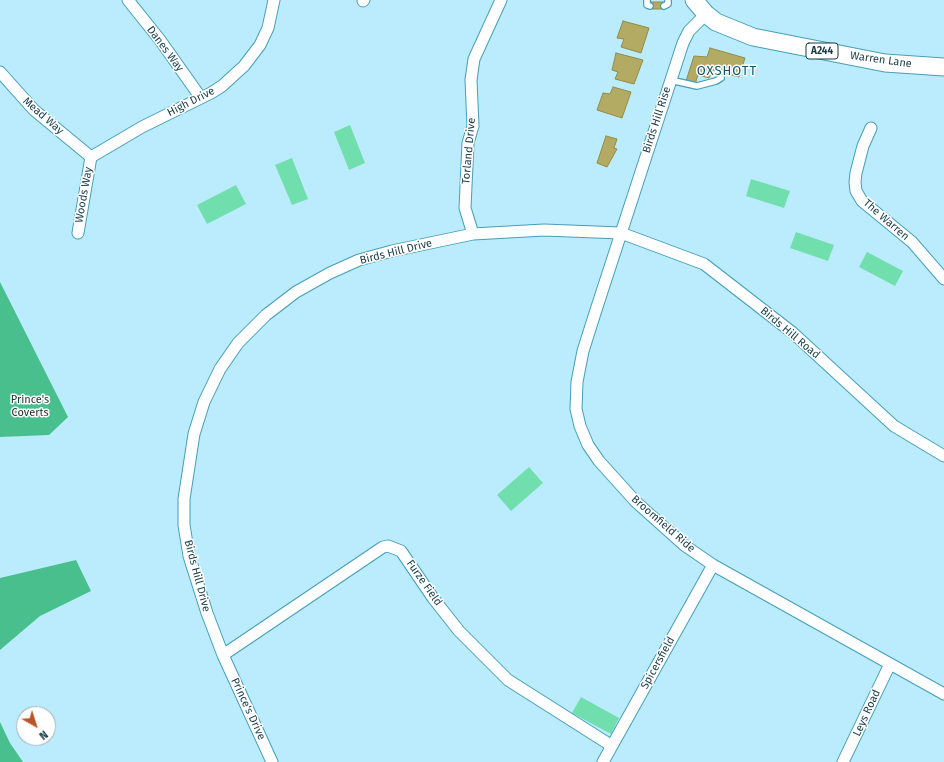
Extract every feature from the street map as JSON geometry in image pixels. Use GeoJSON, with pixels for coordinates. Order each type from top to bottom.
{"type":"FeatureCollection","features":[{"type":"Feature","properties":{"kind":"main road","name":"A244"},"geometry":{"type":"LineString","coordinates":[[694,0],[706,14]]}},
{"type":"Feature","properties":{"kind":"main road","name":"Warren Lane"},"geometry":{"type":"LineString","coordinates":[[706,14],[716,22],[754,38],[885,63],[944,67]]}},
{"type":"Feature","properties":{"kind":"street","name":"Danes Way"},"geometry":{"type":"LineString","coordinates":[[128,0],[160,40],[201,98]]}},
{"type":"Feature","properties":{"kind":"street","name":"High Drive"},"geometry":{"type":"LineString","coordinates":[[91,157],[142,127],[222,86],[253,56],[268,28],[274,0]]}},
{"type":"Feature","properties":{"kind":"street","name":"Torland Drive"},"geometry":{"type":"LineString","coordinates":[[473,234],[465,208],[468,143],[472,126],[471,80],[474,58],[501,0]]}},
{"type":"Feature","properties":{"kind":"street","name":"Birds Hill Rise"},"geometry":{"type":"LineString","coordinates":[[621,233],[685,36],[706,14]]}},
{"type":"Feature","properties":{"kind":"street","name":"Mead Way"},"geometry":{"type":"LineString","coordinates":[[0,72],[30,106],[91,157]]}},
{"type":"Feature","properties":{"kind":"street","name":"The Warren"},"geometry":{"type":"LineString","coordinates":[[871,128],[863,146],[856,173],[856,191],[862,201],[912,242],[944,279]]}},
{"type":"Feature","properties":{"kind":"street","name":"Woods Way"},"geometry":{"type":"LineString","coordinates":[[78,233],[91,157]]}},
{"type":"Feature","properties":{"kind":"street","name":"Birds Hill Drive"},"geometry":{"type":"LineString","coordinates":[[223,655],[189,556],[184,525],[184,499],[194,434],[204,402],[220,369],[238,343],[266,315],[296,292],[330,273],[359,260],[392,250],[473,234],[544,230],[621,233]]}},
{"type":"Feature","properties":{"kind":"street","name":"Birds Hill Road"},"geometry":{"type":"LineString","coordinates":[[621,233],[704,264],[794,333],[894,426],[944,456]]}},
{"type":"Feature","properties":{"kind":"street","name":"Broomfield Ride"},"geometry":{"type":"LineString","coordinates":[[621,233],[583,351],[577,382],[576,409],[580,426],[588,445],[599,461],[636,502],[684,545],[713,565],[944,694]]}},
{"type":"Feature","properties":{"kind":"street","name":"Furze Field"},"geometry":{"type":"LineString","coordinates":[[223,655],[383,547],[388,546],[401,551],[433,598],[459,631],[508,680],[612,746]]}},
{"type":"Feature","properties":{"kind":"street","name":"Spicersfield"},"geometry":{"type":"LineString","coordinates":[[603,762],[713,565]]}},
{"type":"Feature","properties":{"kind":"street","name":"Prince's Drive"},"geometry":{"type":"LineString","coordinates":[[223,655],[272,762]]}},
{"type":"Feature","properties":{"kind":"street","name":"Leys Road"},"geometry":{"type":"LineString","coordinates":[[843,762],[890,664]]}},
{"type":"Feature","properties":{"kind":"lane"},"geometry":{"type":"LineString","coordinates":[[664,6],[668,4],[668,0]]}},
{"type":"Feature","properties":{"kind":"lane"},"geometry":{"type":"LineString","coordinates":[[670,80],[697,86],[716,81],[721,78]]}},
{"type":"Feature","properties":{"kind":"green space"},"geometry":{"type":"Polygon","coordinates":[[[350,125],[365,163],[349,170],[334,132],[350,125]]]}},
{"type":"Feature","properties":{"kind":"green space"},"geometry":{"type":"Polygon","coordinates":[[[292,158],[308,199],[292,205],[275,165],[292,158]]]}},
{"type":"Feature","properties":{"kind":"green space"},"geometry":{"type":"Polygon","coordinates":[[[751,179],[790,191],[784,208],[746,196],[751,179]]]}},
{"type":"Feature","properties":{"kind":"green space"},"geometry":{"type":"Polygon","coordinates":[[[236,185],[246,204],[207,224],[197,205],[236,185]]]}},
{"type":"Feature","properties":{"kind":"green space"},"geometry":{"type":"Polygon","coordinates":[[[796,232],[834,245],[828,261],[790,248],[796,232]]]}},
{"type":"Feature","properties":{"kind":"green space"},"geometry":{"type":"Polygon","coordinates":[[[867,252],[903,271],[895,286],[859,267],[867,252]]]}},
{"type":"Feature","properties":{"kind":"green space","name":"Prince's Coverts"},"geometry":{"type":"Polygon","coordinates":[[[0,282],[68,417],[49,435],[0,437],[0,282]]]}},
{"type":"Feature","properties":{"kind":"green space"},"geometry":{"type":"Polygon","coordinates":[[[529,467],[543,483],[511,511],[497,495],[529,467]]]}},
{"type":"Feature","properties":{"kind":"green space"},"geometry":{"type":"Polygon","coordinates":[[[76,560],[91,591],[40,616],[0,650],[0,578],[76,560]]]}},
{"type":"Feature","properties":{"kind":"green space"},"geometry":{"type":"Polygon","coordinates":[[[581,697],[619,718],[611,734],[572,713],[581,697]]]}},
{"type":"Feature","properties":{"kind":"green space"},"geometry":{"type":"Polygon","coordinates":[[[0,722],[10,743],[23,762],[0,762],[0,722]]]}},
{"type":"Feature","properties":{"kind":"building"},"geometry":{"type":"Polygon","coordinates":[[[650,2],[664,2],[664,9],[650,9],[650,2]]]}},
{"type":"Feature","properties":{"kind":"building"},"geometry":{"type":"Polygon","coordinates":[[[623,21],[649,28],[641,53],[621,47],[624,39],[617,38],[623,21]]]}},
{"type":"Feature","properties":{"kind":"building"},"geometry":{"type":"Polygon","coordinates":[[[710,48],[745,58],[739,77],[713,70],[709,78],[698,75],[695,84],[686,81],[694,56],[707,57],[710,48]]]}},
{"type":"Feature","properties":{"kind":"building"},"geometry":{"type":"Polygon","coordinates":[[[616,53],[643,60],[634,84],[615,79],[618,72],[612,70],[616,53]]]}},
{"type":"Feature","properties":{"kind":"building"},"geometry":{"type":"Polygon","coordinates":[[[613,87],[631,92],[622,118],[597,110],[603,93],[610,94],[613,87]]]}},
{"type":"Feature","properties":{"kind":"building"},"geometry":{"type":"Polygon","coordinates":[[[606,136],[617,139],[614,148],[617,149],[607,167],[597,163],[606,136]]]}},
{"type":"Feature","properties":{"kind":"district","name":"OXSHOTT"},"geometry":{"type":"Point","coordinates":[727,71]}}]}
